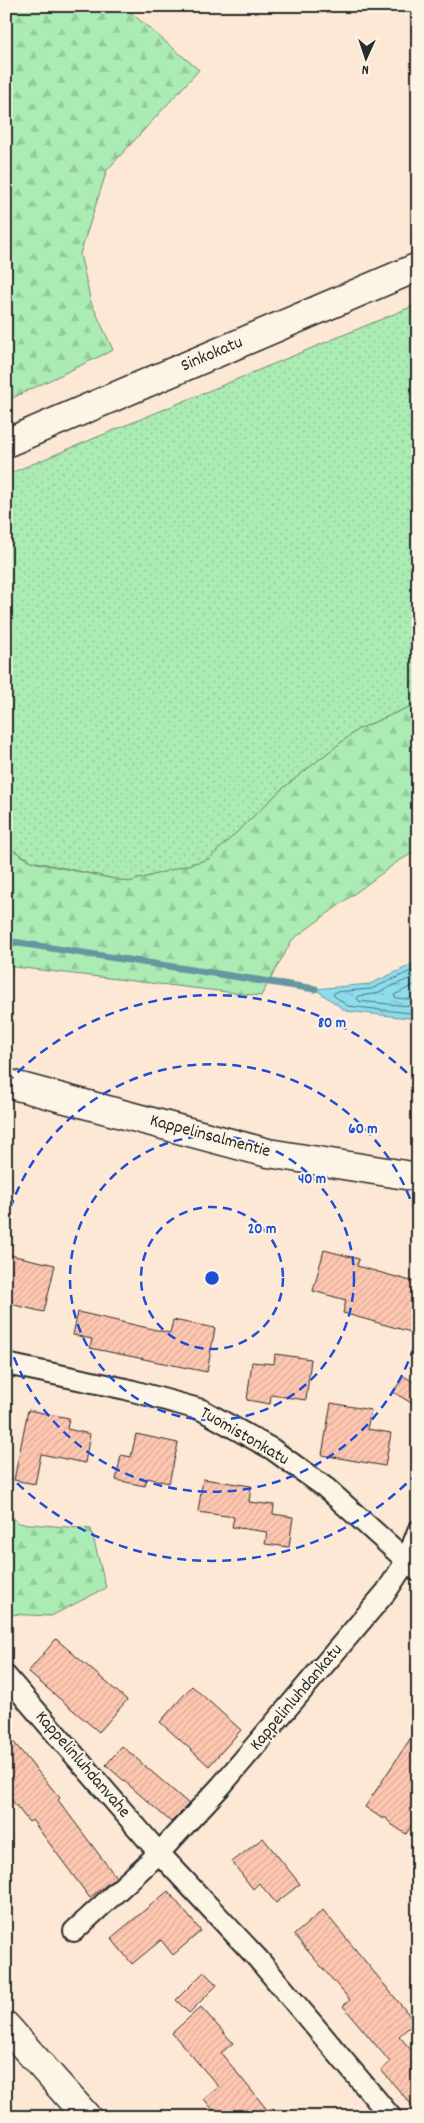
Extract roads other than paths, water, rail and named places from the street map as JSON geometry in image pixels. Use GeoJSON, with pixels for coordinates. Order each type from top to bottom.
{"type":"FeatureCollection","features":[{"type":"Feature","properties":{"kind":"main road","name":"Sinkokatu"},"geometry":{"type":"LineString","coordinates":[[6,443],[418,267]]}},
{"type":"Feature","properties":{"kind":"main road","name":"Kappelinsalmentie"},"geometry":{"type":"LineString","coordinates":[[6,1083],[268,1153],[418,1178]]}},
{"type":"Feature","properties":{"kind":"main road"},"geometry":{"type":"LineString","coordinates":[[6,2026],[88,2117]]}},
{"type":"Feature","properties":{"kind":"street","name":"Tuomistonkatu"},"geometry":{"type":"LineString","coordinates":[[6,1364],[126,1389],[202,1410],[272,1449],[326,1488],[412,1566]]}},
{"type":"Feature","properties":{"kind":"street","name":"Kappelinluhdankatu"},"geometry":{"type":"LineString","coordinates":[[74,1931],[159,1853],[221,1786],[386,1592],[412,1566],[418,1531]]}},
{"type":"Feature","properties":{"kind":"street","name":"Kappelinluhdanvahe"},"geometry":{"type":"LineString","coordinates":[[6,1676],[159,1853]]}},
{"type":"Feature","properties":{"kind":"street"},"geometry":{"type":"LineString","coordinates":[[159,1853],[259,1960],[391,2117]]}},
{"type":"Feature","properties":{"kind":"water"},"geometry":{"type":"Polygon","coordinates":[[[418,962],[418,1019],[346,1011],[315,989],[370,984],[418,962]]]}},
{"type":"Feature","properties":{"kind":"waterway"},"geometry":{"type":"LineString","coordinates":[[6,941],[315,989]]}}]}
